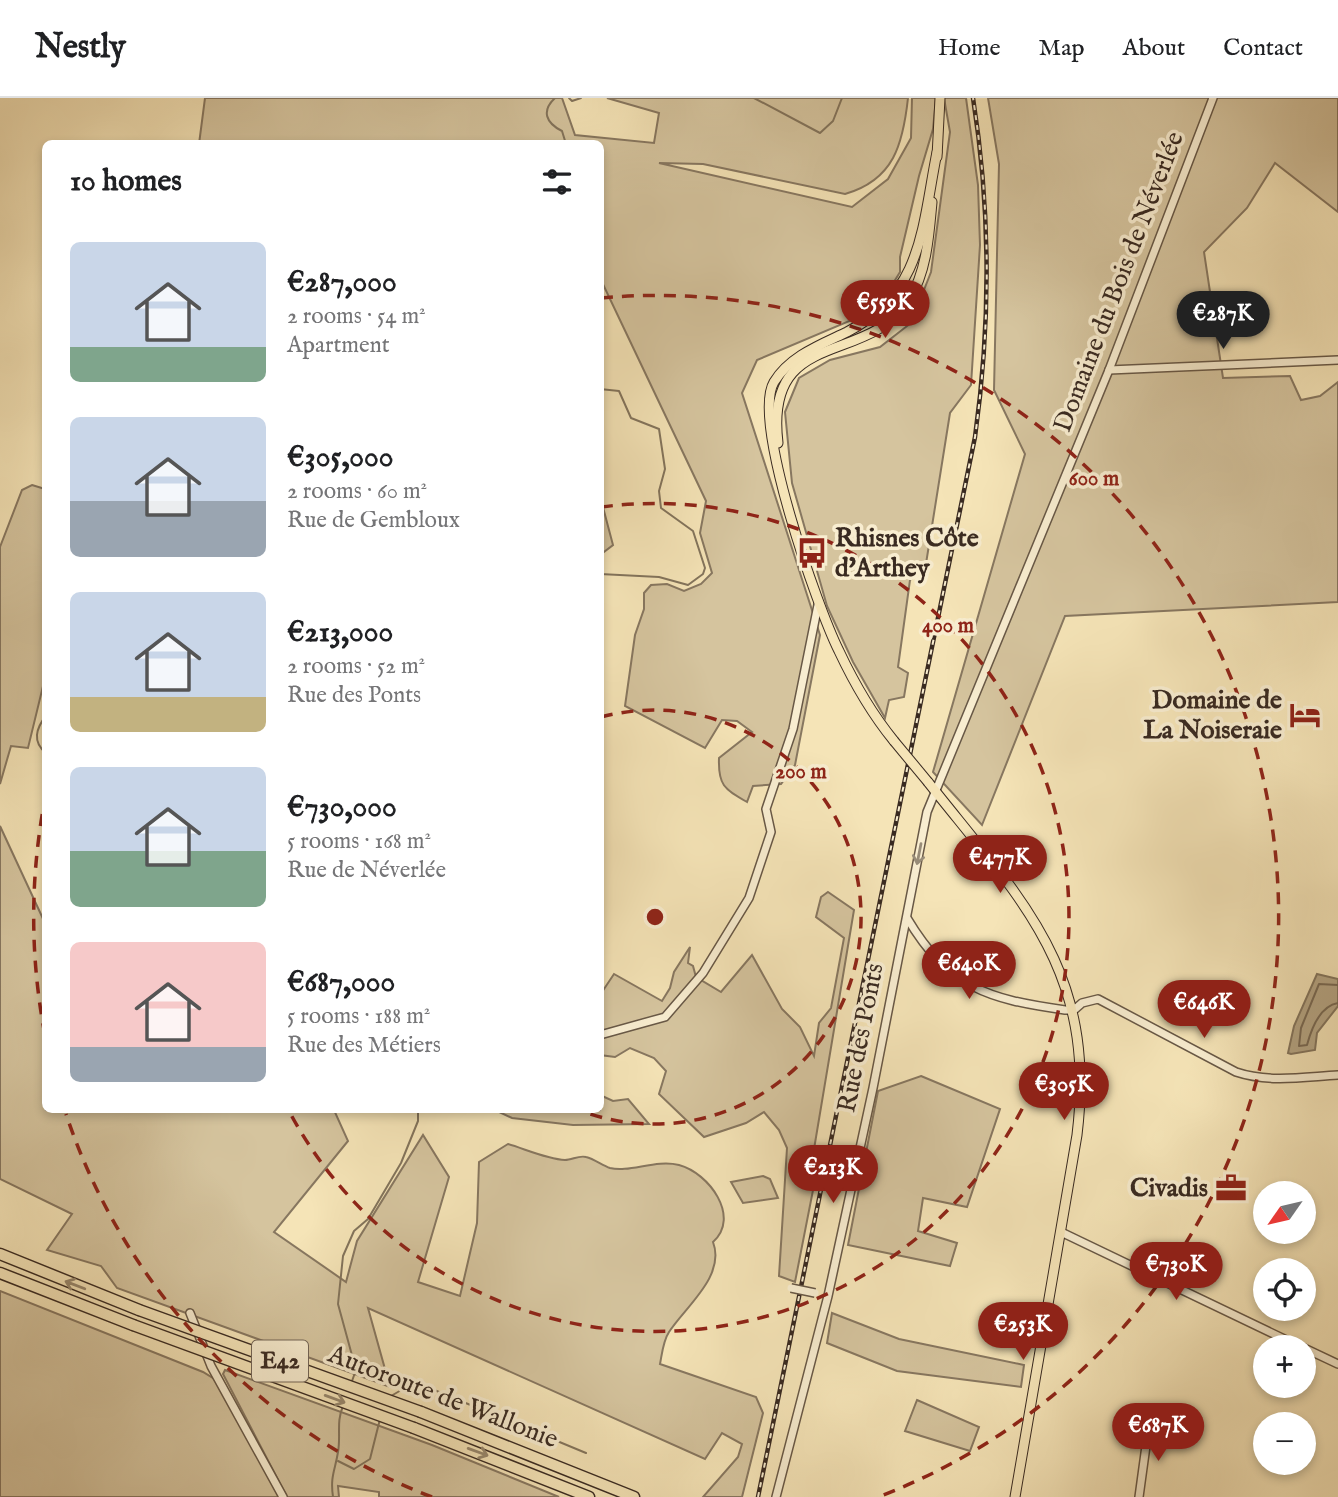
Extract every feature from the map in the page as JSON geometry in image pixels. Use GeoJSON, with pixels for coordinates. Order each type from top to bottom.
{"type":"FeatureCollection","features":[{"type":"Feature","properties":{"kind":"highway","name":"Autoroute de Wallonie"},"geometry":{"type":"LineString","coordinates":[[0,1254],[139,1310],[421,1412],[634,1497]]}},
{"type":"Feature","properties":{"kind":"highway","name":"Autoroute de Wallonie"},"geometry":{"type":"LineString","coordinates":[[0,1273],[414,1428],[589,1497]]}},
{"type":"Feature","properties":{"kind":"main road"},"geometry":{"type":"LineString","coordinates":[[787,497],[775,419],[777,401],[785,383],[812,358],[871,331],[908,302],[921,275],[928,240],[940,98]]}},
{"type":"Feature","properties":{"kind":"main road"},"geometry":{"type":"LineString","coordinates":[[937,152],[913,261],[905,283],[889,304],[860,325],[796,358],[784,368],[772,386],[767,416],[818,605],[849,673],[880,723],[1037,921],[1055,955],[1074,1010],[1082,1067],[1080,1111],[1015,1497]]}},
{"type":"Feature","properties":{"kind":"street","name":"Domaine du Bois de Néverlée"},"geometry":{"type":"LineString","coordinates":[[935,791],[1109,370],[1213,98]]}},
{"type":"Feature","properties":{"kind":"street"},"geometry":{"type":"LineString","coordinates":[[1109,370],[1338,360]]}},
{"type":"Feature","properties":{"kind":"street"},"geometry":{"type":"LineString","coordinates":[[604,1034],[665,1017],[703,973],[749,898],[771,832],[766,809],[793,729],[818,605]]}},
{"type":"Feature","properties":{"kind":"street","name":"Rue des Ponts"},"geometry":{"type":"LineString","coordinates":[[776,1497],[828,1296],[927,812],[935,791]]}},
{"type":"Feature","properties":{"kind":"street"},"geometry":{"type":"LineString","coordinates":[[906,917],[933,958],[985,994],[1026,1005],[1074,1010],[1082,1003],[1098,999],[1224,1066],[1252,1077],[1270,1079],[1338,1075]]}},
{"type":"Feature","properties":{"kind":"street"},"geometry":{"type":"LineString","coordinates":[[1060,1232],[1276,1335]]}},
{"type":"Feature","properties":{"kind":"street"},"geometry":{"type":"LineString","coordinates":[[791,1288],[828,1296]]}},
{"type":"Feature","properties":{"kind":"street"},"geometry":{"type":"LineString","coordinates":[[190,1313],[211,1366],[284,1497]]}},
{"type":"Feature","properties":{"kind":"street"},"geometry":{"type":"LineString","coordinates":[[1316,1354],[1338,1364]]}},
{"type":"Feature","properties":{"kind":"street"},"geometry":{"type":"LineString","coordinates":[[1139,1497],[1149,1424]]}},
{"type":"Feature","properties":{"kind":"shaded area"},"geometry":{"type":"Polygon","coordinates":[[[205,98],[562,98],[575,135],[654,143],[659,113],[607,98],[908,98],[903,130],[893,158],[875,180],[845,194],[703,164],[659,163],[852,207],[888,179],[911,138],[912,98],[936,98],[933,129],[900,257],[900,272],[886,295],[859,317],[757,360],[742,393],[820,635],[795,765],[781,784],[753,786],[747,802],[724,785],[719,758],[752,732],[737,721],[722,720],[705,748],[625,706],[635,635],[644,609],[644,593],[651,585],[667,584],[684,591],[701,584],[712,573],[700,533],[706,501],[604,286],[604,140],[200,140],[205,98]]]}},
{"type":"Feature","properties":{"kind":"shaded area"},"geometry":{"type":"Polygon","coordinates":[[[944,98],[966,98],[978,185],[980,245],[971,385],[950,413],[925,570],[910,580],[898,667],[908,673],[904,697],[889,700],[885,718],[853,662],[827,606],[792,483],[785,412],[799,378],[830,360],[880,347],[911,323],[931,272],[950,132],[944,98]]]}},
{"type":"Feature","properties":{"kind":"shaded area"},"geometry":{"type":"Polygon","coordinates":[[[988,98],[1338,98],[1338,212],[1275,163],[1247,208],[1204,252],[1223,378],[1290,376],[1301,400],[1320,396],[1338,382],[1338,602],[1065,616],[982,825],[933,772],[1025,454],[994,390],[999,164],[988,98]]]}},
{"type":"Feature","properties":{"kind":"shaded area"},"geometry":{"type":"Polygon","coordinates":[[[32,485],[42,488],[42,690],[28,748],[11,746],[0,784],[0,547],[22,490],[32,485]]]}},
{"type":"Feature","properties":{"kind":"shaded area"},"geometry":{"type":"Polygon","coordinates":[[[604,511],[613,545],[604,552],[604,511]]]}},
{"type":"Feature","properties":{"kind":"shaded area"},"geometry":{"type":"Polygon","coordinates":[[[0,826],[42,917],[42,1113],[335,1113],[348,1141],[274,1232],[346,1282],[357,1241],[423,1135],[449,1177],[418,1282],[460,1296],[477,1223],[479,1162],[508,1144],[558,1159],[586,1157],[617,1169],[661,1164],[679,1165],[701,1177],[718,1197],[724,1221],[721,1232],[713,1242],[714,1267],[702,1290],[667,1336],[660,1364],[756,1397],[763,1413],[742,1497],[703,1497],[738,1457],[742,1444],[722,1433],[705,1459],[368,1308],[390,1387],[117,1288],[101,1266],[47,1250],[72,1214],[0,1179],[0,826]]]}},
{"type":"Feature","properties":{"kind":"shaded area"},"geometry":{"type":"Polygon","coordinates":[[[828,892],[854,910],[810,1173],[815,1180],[795,1282],[779,1276],[787,1148],[779,1130],[764,1112],[746,1123],[704,1137],[659,1094],[666,1071],[654,1058],[630,1048],[615,1057],[604,1056],[604,989],[614,974],[662,1001],[670,988],[674,972],[690,947],[688,963],[693,966],[696,977],[721,992],[752,955],[782,1009],[800,1027],[814,1056],[819,1023],[831,1008],[844,938],[816,917],[821,897],[828,892]]]}},
{"type":"Feature","properties":{"kind":"shaded area"},"geometry":{"type":"Polygon","coordinates":[[[921,1076],[1000,1109],[967,1207],[923,1198],[918,1231],[957,1243],[950,1266],[848,1245],[878,1091],[921,1076]]]}},
{"type":"Feature","properties":{"kind":"shaded area"},"geometry":{"type":"Polygon","coordinates":[[[604,1097],[613,1101],[628,1099],[649,1124],[573,1125],[512,1118],[501,1113],[604,1113],[604,1097]]]}},
{"type":"Feature","properties":{"kind":"shaded area"},"geometry":{"type":"Polygon","coordinates":[[[763,1176],[770,1179],[778,1198],[743,1203],[731,1182],[763,1176]]]}},
{"type":"Feature","properties":{"kind":"shaded area"},"geometry":{"type":"Polygon","coordinates":[[[0,1291],[203,1372],[216,1380],[280,1497],[0,1497],[0,1291]]]}},
{"type":"Feature","properties":{"kind":"shaded area"},"geometry":{"type":"Polygon","coordinates":[[[832,1313],[899,1339],[1024,1365],[1021,1387],[897,1371],[827,1343],[832,1313]]]}},
{"type":"Feature","properties":{"kind":"shaded area"},"geometry":{"type":"Polygon","coordinates":[[[225,1370],[432,1445],[559,1497],[379,1497],[379,1492],[338,1486],[339,1497],[287,1497],[223,1374],[225,1370]]]}},
{"type":"Feature","properties":{"kind":"shaded area"},"geometry":{"type":"Polygon","coordinates":[[[917,1400],[979,1427],[970,1451],[905,1431],[917,1400]]]}},
{"type":"Feature","properties":{"kind":"water"},"geometry":{"type":"Polygon","coordinates":[[[1317,974],[1338,979],[1338,1006],[1317,1033],[1315,1050],[1288,1053],[1294,1026],[1317,974]]]}},
{"type":"Feature","properties":{"kind":"waterway"},"geometry":{"type":"LineString","coordinates":[[555,98],[548,108],[547,116],[552,124],[562,131],[565,140]]}},
{"type":"Feature","properties":{"kind":"waterway"},"geometry":{"type":"LineString","coordinates":[[569,98],[572,101],[581,98]]}},
{"type":"Feature","properties":{"kind":"waterway"},"geometry":{"type":"LineString","coordinates":[[754,98],[820,133],[833,121],[842,98]]}},
{"type":"Feature","properties":{"kind":"waterway"},"geometry":{"type":"LineString","coordinates":[[604,389],[619,391],[631,418],[659,429],[665,469],[659,491],[661,508],[693,531],[705,568],[703,574],[688,585],[659,577],[604,574]]}},
{"type":"Feature","properties":{"kind":"waterway"},"geometry":{"type":"LineString","coordinates":[[42,722],[37,735],[42,749]]}},
{"type":"Feature","properties":{"kind":"waterway"},"geometry":{"type":"LineString","coordinates":[[352,1381],[356,1370],[338,1304],[343,1256],[354,1231],[368,1219],[401,1163],[418,1121],[418,1113]]}},
{"type":"Feature","properties":{"kind":"waterway"},"geometry":{"type":"LineString","coordinates":[[391,1396],[415,1382],[586,1453]]}},
{"type":"Feature","properties":{"kind":"waterway"},"geometry":{"type":"LineString","coordinates":[[333,1497],[332,1479],[343,1406]]}},
{"type":"Feature","properties":{"kind":"waterway"},"geometry":{"type":"LineString","coordinates":[[338,1461],[354,1469],[370,1459],[380,1419]]}},
{"type":"Feature","properties":{"kind":"railway"},"geometry":{"type":"LineString","coordinates":[[758,1497],[975,437],[984,352],[987,267],[983,183],[973,98]]}},
{"type":"Feature","properties":{"kind":"place","name":"Rhisnes Côte d'Arthey"},"geometry":{"type":"Point","coordinates":[812,553]}},
{"type":"Feature","properties":{"kind":"place","name":"Domaine de La Noiseraie"},"geometry":{"type":"Point","coordinates":[1305,715]}},
{"type":"Feature","properties":{"kind":"place","name":"Civadis"},"geometry":{"type":"Point","coordinates":[1231,1188]}}]}
